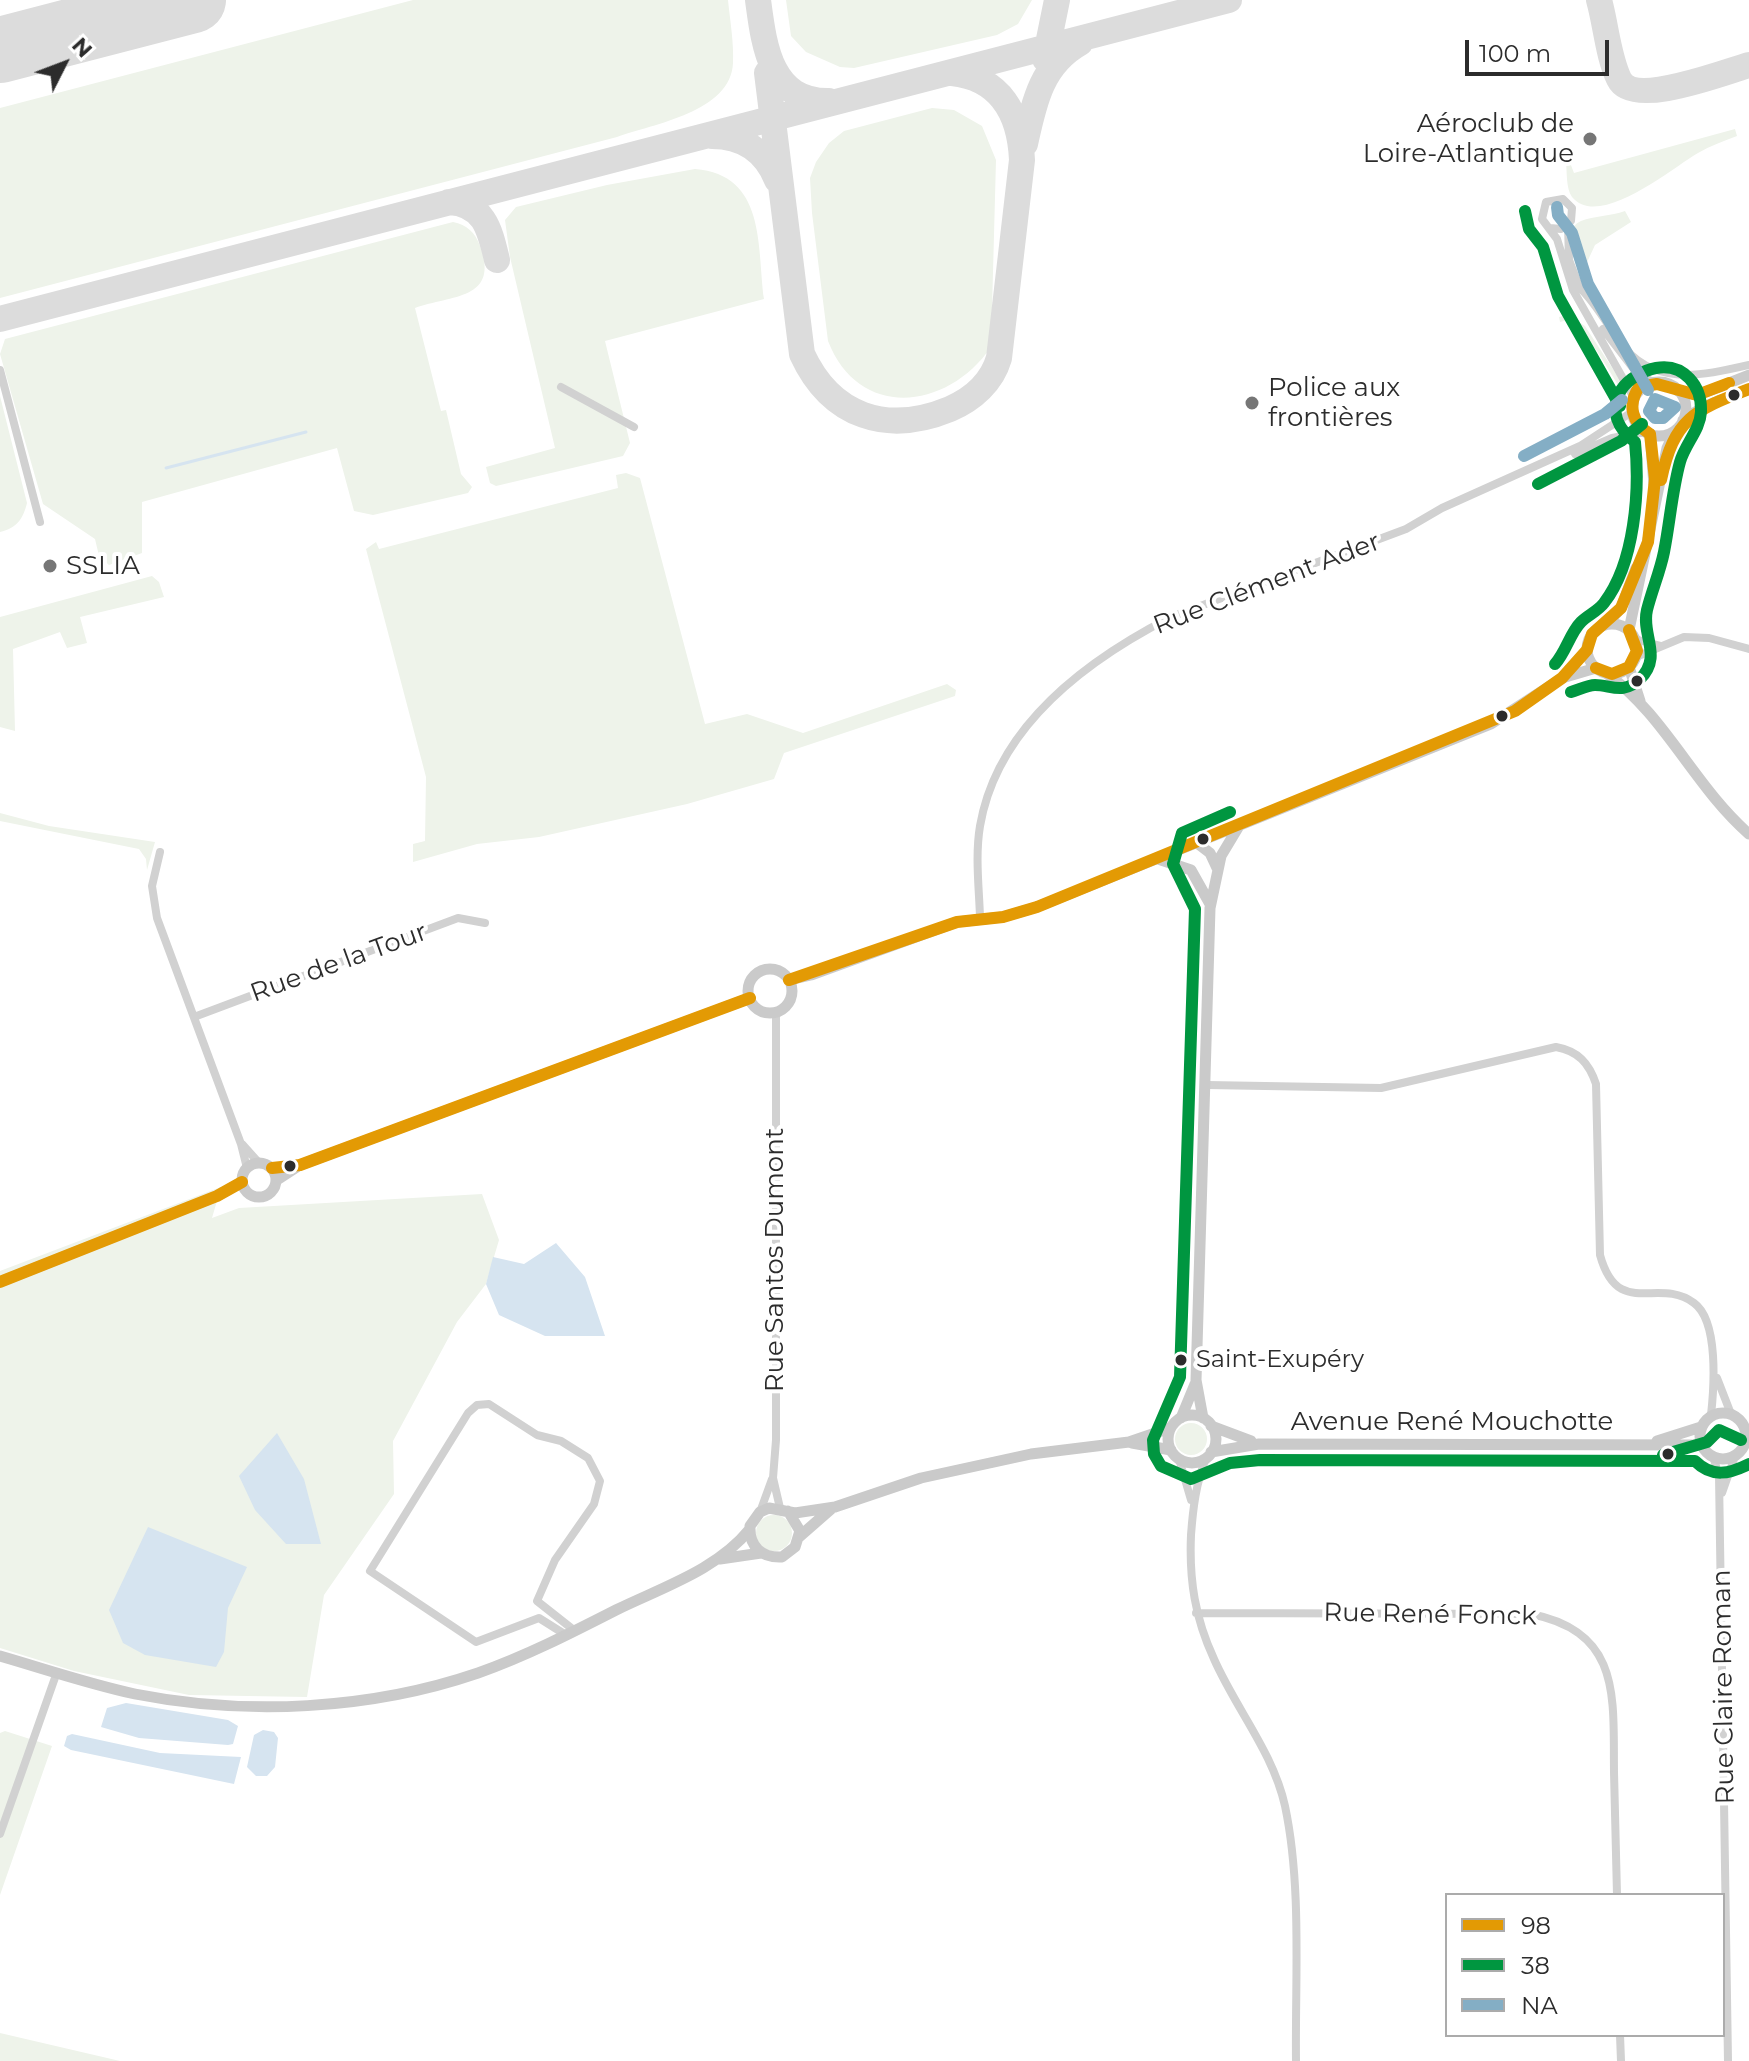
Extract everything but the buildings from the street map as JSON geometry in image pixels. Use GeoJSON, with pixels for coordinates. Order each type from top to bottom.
{"type":"FeatureCollection","features":[{"type":"Feature","properties":{"kind":"street"},"geometry":{"type":"LineString","coordinates":[[1634,398],[1573,290],[1557,239],[1541,212],[1546,202],[1554,198],[1570,205],[1573,214],[1568,225],[1569,260],[1579,287],[1624,359],[1653,383]]}},
{"type":"Feature","properties":{"kind":"street"},"geometry":{"type":"LineString","coordinates":[[1550,228],[1558,230],[1568,225]]}},
{"type":"Feature","properties":{"kind":"street"},"geometry":{"type":"LineString","coordinates":[[1579,287],[1592,299],[1629,354],[1645,368],[1680,374],[1749,365]]}},
{"type":"Feature","properties":{"kind":"street"},"geometry":{"type":"LineString","coordinates":[[0,370],[40,522]]}},
{"type":"Feature","properties":{"kind":"street"},"geometry":{"type":"LineString","coordinates":[[1749,375],[1698,395],[1653,383],[1644,387],[1634,398],[1632,412],[1638,426],[1648,433],[1663,435],[1703,407],[1749,389]]}},
{"type":"Feature","properties":{"kind":"street"},"geometry":{"type":"LineString","coordinates":[[561,387],[634,427]]}},
{"type":"Feature","properties":{"kind":"street"},"geometry":{"type":"LineString","coordinates":[[1641,701],[1632,662],[1632,634],[1667,448],[1679,426],[1684,402],[1678,391]]}},
{"type":"Feature","properties":{"kind":"street","name":"Rue Clément Ader"},"geometry":{"type":"LineString","coordinates":[[1406,529],[1442,508],[1580,446],[1632,412]]}},
{"type":"Feature","properties":{"kind":"street"},"geometry":{"type":"LineString","coordinates":[[1648,433],[1655,464],[1654,514]]}},
{"type":"Feature","properties":{"kind":"street","name":"Rue Clément Ader"},"geometry":{"type":"LineString","coordinates":[[980,917],[977,852],[989,792],[1014,742],[1047,703],[1137,636],[1171,617],[1406,529],[1612,438],[1648,433]]}},
{"type":"Feature","properties":{"kind":"street"},"geometry":{"type":"LineString","coordinates":[[789,980],[945,925],[980,917],[1019,914],[1491,724],[1562,678],[1587,650],[1592,634],[1607,624],[1621,608],[1648,542]]}},
{"type":"Feature","properties":{"kind":"street"},"geometry":{"type":"LineString","coordinates":[[1607,624],[1661,646]]}},
{"type":"Feature","properties":{"kind":"street"},"geometry":{"type":"LineString","coordinates":[[1562,678],[1601,671],[1618,673],[1661,646],[1690,636],[1749,649]]}},
{"type":"Feature","properties":{"kind":"street"},"geometry":{"type":"LineString","coordinates":[[1587,650],[1601,671],[1641,701],[1706,791],[1749,834]]}},
{"type":"Feature","properties":{"kind":"street"},"geometry":{"type":"LineString","coordinates":[[1239,825],[1217,868],[1211,905],[1196,1380],[1207,1421],[1216,1437],[1193,1508],[1189,1574],[1196,1613],[1214,1660],[1261,1745],[1285,1806],[1291,1855],[1296,2061]]}},
{"type":"Feature","properties":{"kind":"street"},"geometry":{"type":"LineString","coordinates":[[1195,843],[1210,853],[1217,868]]}},
{"type":"Feature","properties":{"kind":"street"},"geometry":{"type":"LineString","coordinates":[[1195,843],[1188,859],[1211,905]]}},
{"type":"Feature","properties":{"kind":"street"},"geometry":{"type":"LineString","coordinates":[[160,852],[155,865],[152,894],[157,918],[241,1144],[253,1165],[274,1174],[750,998]]}},
{"type":"Feature","properties":{"kind":"street"},"geometry":{"type":"LineString","coordinates":[[1157,858],[1191,870]]}},
{"type":"Feature","properties":{"kind":"street","name":"Rue de la Tour"},"geometry":{"type":"LineString","coordinates":[[194,1017],[458,918],[485,923]]}},
{"type":"Feature","properties":{"kind":"street"},"geometry":{"type":"LineString","coordinates":[[765,970],[779,971],[789,980],[791,999],[776,1012],[763,1011],[750,998],[750,984],[765,970]]}},
{"type":"Feature","properties":{"kind":"street","name":"Rue Santos Dumont"},"geometry":{"type":"LineString","coordinates":[[776,1012],[776,1440],[773,1478],[784,1509]]}},
{"type":"Feature","properties":{"kind":"street"},"geometry":{"type":"LineString","coordinates":[[1207,1085],[1381,1088],[1556,1047],[1575,1053],[1592,1072],[1596,1084],[1600,1255],[1604,1269],[1616,1287],[1625,1292],[1680,1297],[1695,1303],[1707,1323],[1714,1370],[1711,1415],[1701,1427],[1702,1445],[1713,1456],[1742,1450],[1747,1432],[1746,1425],[1731,1414],[1714,1370]]}},
{"type":"Feature","properties":{"kind":"street"},"geometry":{"type":"LineString","coordinates":[[0,1282],[244,1186],[253,1165]]}},
{"type":"Feature","properties":{"kind":"street"},"geometry":{"type":"LineString","coordinates":[[244,1186],[255,1196],[267,1195],[274,1174]]}},
{"type":"Feature","properties":{"kind":"street"},"geometry":{"type":"LineString","coordinates":[[760,1512],[835,1507],[921,1478],[1076,1446],[1129,1442],[1170,1428],[1181,1418],[1196,1380]]}},
{"type":"Feature","properties":{"kind":"street"},"geometry":{"type":"LineString","coordinates":[[489,1404],[537,1435],[561,1441],[594,1466],[600,1484],[597,1497],[555,1560],[537,1601],[571,1633],[539,1618],[476,1642],[370,1571],[468,1413],[477,1405],[489,1404]]}},
{"type":"Feature","properties":{"kind":"street"},"geometry":{"type":"LineString","coordinates":[[1711,1415],[1731,1414]]}},
{"type":"Feature","properties":{"kind":"street"},"geometry":{"type":"LineString","coordinates":[[1181,1418],[1207,1421]]}},
{"type":"Feature","properties":{"kind":"street","name":"Avenue René Mouchotte"},"geometry":{"type":"LineString","coordinates":[[1207,1421],[1229,1435],[1259,1444]]}},
{"type":"Feature","properties":{"kind":"street","name":"Avenue René Mouchotte"},"geometry":{"type":"LineString","coordinates":[[1645,1445],[1701,1427]]}},
{"type":"Feature","properties":{"kind":"street"},"geometry":{"type":"LineString","coordinates":[[1170,1428],[1193,1508]]}},
{"type":"Feature","properties":{"kind":"street"},"geometry":{"type":"LineString","coordinates":[[1129,1442],[1175,1454],[1190,1463],[1208,1455]]}},
{"type":"Feature","properties":{"kind":"street","name":"Avenue René Mouchotte"},"geometry":{"type":"LineString","coordinates":[[1208,1455],[1259,1444],[1702,1445]]}},
{"type":"Feature","properties":{"kind":"street","name":"Rue Claire Roman"},"geometry":{"type":"LineString","coordinates":[[1718,1506],[1742,1450]]}},
{"type":"Feature","properties":{"kind":"street","name":"Rue Claire Roman"},"geometry":{"type":"LineString","coordinates":[[1713,1456],[1719,1476],[1727,1810],[1728,2061]]}},
{"type":"Feature","properties":{"kind":"street"},"geometry":{"type":"LineString","coordinates":[[720,1559],[750,1529],[773,1478]]}},
{"type":"Feature","properties":{"kind":"street"},"geometry":{"type":"LineString","coordinates":[[0,1656],[134,1693],[216,1704],[334,1703],[403,1693],[475,1674],[571,1633],[720,1559],[761,1553],[782,1557],[795,1547],[799,1537],[835,1507]]}},
{"type":"Feature","properties":{"kind":"street"},"geometry":{"type":"LineString","coordinates":[[784,1509],[794,1517],[799,1537]]}},
{"type":"Feature","properties":{"kind":"street"},"geometry":{"type":"LineString","coordinates":[[750,1529],[752,1544],[761,1553]]}},
{"type":"Feature","properties":{"kind":"street","name":"Rue René Fonck"},"geometry":{"type":"LineString","coordinates":[[1196,1613],[1531,1614],[1570,1624],[1599,1654],[1613,1693],[1617,1893]]}},
{"type":"Feature","properties":{"kind":"street"},"geometry":{"type":"LineString","coordinates":[[0,1834],[57,1672]]}},
{"type":"Feature","properties":{"kind":"street"},"geometry":{"type":"LineString","coordinates":[[1620,2037],[1621,2061]]}},
{"type":"Feature","properties":{"kind":"shaded area"},"geometry":{"type":"Polygon","coordinates":[[[413,0],[728,0],[733,63],[729,80],[719,93],[705,105],[669,121],[0,298],[0,108],[413,0]]]}},
{"type":"Feature","properties":{"kind":"shaded area"},"geometry":{"type":"Polygon","coordinates":[[[786,0],[1032,0],[1018,24],[997,35],[854,68],[840,67],[806,52],[791,36],[786,0]]]}},
{"type":"Feature","properties":{"kind":"shaded area"},"geometry":{"type":"Polygon","coordinates":[[[932,108],[954,110],[982,126],[996,160],[991,347],[973,368],[952,384],[929,394],[905,398],[882,395],[860,385],[842,367],[828,341],[810,178],[829,143],[844,131],[932,108]]]}},
{"type":"Feature","properties":{"kind":"shaded area"},"geometry":{"type":"Polygon","coordinates":[[[1735,129],[1737,136],[1703,150],[1617,202],[1584,205],[1570,194],[1566,161],[1569,160],[1574,173],[1735,129]]]}},
{"type":"Feature","properties":{"kind":"shaded area"},"geometry":{"type":"Polygon","coordinates":[[[695,169],[718,174],[735,184],[746,199],[758,236],[764,299],[605,341],[630,443],[623,456],[496,486],[490,483],[486,467],[555,448],[510,257],[505,220],[516,207],[607,185],[695,169]]]}},
{"type":"Feature","properties":{"kind":"shaded area"},"geometry":{"type":"Polygon","coordinates":[[[1625,211],[1631,222],[1595,245],[1583,271],[1593,297],[1574,258],[1571,236],[1574,227],[1586,219],[1625,211]]]}},
{"type":"Feature","properties":{"kind":"shaded area"},"geometry":{"type":"Polygon","coordinates":[[[453,222],[466,227],[476,237],[484,264],[483,277],[478,286],[468,292],[415,308],[441,411],[446,410],[461,474],[472,487],[468,493],[373,515],[354,511],[337,448],[142,502],[142,553],[109,565],[99,556],[95,539],[43,504],[0,354],[5,339],[453,222]]]}},
{"type":"Feature","properties":{"kind":"shaded area"},"geometry":{"type":"Polygon","coordinates":[[[1568,315],[1585,326],[1622,383],[1618,385],[1597,351],[1568,320],[1560,322],[1559,317],[1568,315]]]}},
{"type":"Feature","properties":{"kind":"shaded area"},"geometry":{"type":"Polygon","coordinates":[[[0,396],[27,503],[18,522],[0,532],[0,396]]]}},
{"type":"Feature","properties":{"kind":"shaded area"},"geometry":{"type":"Polygon","coordinates":[[[626,473],[640,478],[705,724],[747,714],[803,733],[947,684],[956,690],[955,696],[784,753],[774,779],[687,804],[539,837],[477,844],[413,862],[413,844],[425,841],[426,777],[366,549],[376,542],[379,549],[618,488],[616,475],[626,473]]]}},
{"type":"Feature","properties":{"kind":"shaded area"},"geometry":{"type":"Polygon","coordinates":[[[152,576],[159,582],[164,597],[80,617],[87,643],[67,648],[60,632],[13,649],[15,731],[0,727],[0,617],[152,576]]]}},
{"type":"Feature","properties":{"kind":"shaded area"},"geometry":{"type":"Polygon","coordinates":[[[0,813],[49,826],[155,842],[147,870],[146,859],[139,849],[0,821],[0,813]]]}},
{"type":"Feature","properties":{"kind":"shaded area"},"geometry":{"type":"Polygon","coordinates":[[[221,1187],[212,1218],[239,1208],[482,1194],[499,1240],[486,1284],[457,1322],[393,1441],[394,1494],[324,1595],[307,1697],[189,1695],[74,1671],[0,1648],[0,1271],[221,1187]]]}},
{"type":"Feature","properties":{"kind":"shaded area"},"geometry":{"type":"Polygon","coordinates":[[[556,1243],[585,1277],[605,1336],[545,1336],[499,1315],[486,1284],[493,1257],[524,1264],[556,1243]]]}},
{"type":"Feature","properties":{"kind":"shaded area"},"geometry":{"type":"Polygon","coordinates":[[[1191,1423],[1203,1427],[1207,1439],[1203,1451],[1191,1455],[1179,1451],[1175,1439],[1179,1427],[1191,1423]]]}},
{"type":"Feature","properties":{"kind":"shaded area"},"geometry":{"type":"Polygon","coordinates":[[[277,1433],[304,1479],[321,1544],[286,1544],[255,1510],[239,1476],[277,1433]]]}},
{"type":"Feature","properties":{"kind":"shaded area"},"geometry":{"type":"Polygon","coordinates":[[[774,1515],[787,1520],[792,1533],[787,1546],[774,1551],[761,1546],[756,1533],[761,1520],[774,1515]]]}},
{"type":"Feature","properties":{"kind":"shaded area"},"geometry":{"type":"Polygon","coordinates":[[[148,1527],[247,1567],[228,1608],[224,1652],[216,1667],[145,1655],[123,1643],[109,1610],[148,1527]]]}},
{"type":"Feature","properties":{"kind":"shaded area"},"geometry":{"type":"Polygon","coordinates":[[[126,1703],[228,1720],[238,1726],[233,1744],[139,1738],[101,1727],[107,1708],[126,1703]]]}},
{"type":"Feature","properties":{"kind":"shaded area"},"geometry":{"type":"Polygon","coordinates":[[[263,1730],[274,1732],[278,1738],[275,1767],[267,1776],[256,1776],[247,1767],[254,1735],[263,1730]]]}},
{"type":"Feature","properties":{"kind":"shaded area"},"geometry":{"type":"Polygon","coordinates":[[[5,1731],[52,1746],[0,1895],[0,1733],[5,1731]]]}},
{"type":"Feature","properties":{"kind":"shaded area"},"geometry":{"type":"Polygon","coordinates":[[[72,1734],[160,1753],[241,1757],[234,1784],[71,1750],[64,1746],[67,1736],[72,1734]]]}},
{"type":"Feature","properties":{"kind":"shaded area"},"geometry":{"type":"Polygon","coordinates":[[[0,2033],[120,2061],[0,2061],[0,2033]]]}},
{"type":"Feature","properties":{"kind":"waterway"},"geometry":{"type":"LineString","coordinates":[[166,468],[306,432]]}},
{"type":"Feature","properties":{"kind":"taxiway"},"geometry":{"type":"LineString","coordinates":[[758,0],[768,52],[782,81],[794,92],[809,99],[829,101]]}},
{"type":"Feature","properties":{"kind":"taxiway"},"geometry":{"type":"LineString","coordinates":[[1045,59],[1057,0]]}},
{"type":"Feature","properties":{"kind":"taxiway"},"geometry":{"type":"LineString","coordinates":[[0,319],[1229,0]]}},
{"type":"Feature","properties":{"kind":"taxiway"},"geometry":{"type":"LineString","coordinates":[[1599,0],[1615,70],[1628,87],[1642,90],[1680,86],[1749,65]]}},
{"type":"Feature","properties":{"kind":"taxiway"},"geometry":{"type":"LineString","coordinates":[[1025,144],[1041,86],[1056,62],[1080,43]]}},
{"type":"Feature","properties":{"kind":"taxiway"},"geometry":{"type":"LineString","coordinates":[[767,73],[802,354],[828,393],[863,415],[883,420],[927,417],[950,409],[980,389],[999,358],[1022,160],[1020,143],[1005,101],[983,82],[952,73]]}},
{"type":"Feature","properties":{"kind":"taxiway"},"geometry":{"type":"LineString","coordinates":[[712,136],[734,139],[752,148],[767,161],[777,180]]}},
{"type":"Feature","properties":{"kind":"taxiway"},"geometry":{"type":"LineString","coordinates":[[449,202],[471,208],[484,221],[497,260]]}},
{"type":"Feature","properties":{"kind":"runway"},"geometry":{"type":"LineString","coordinates":[[0,50],[193,0]]}},
{"type":"Feature","properties":{"kind":"transit line","name":"NA"},"geometry":{"type":"LineString","coordinates":[[1557,207],[1558,215],[1572,233],[1588,284],[1648,390]]}},
{"type":"Feature","properties":{"kind":"transit line","name":"38"},"geometry":{"type":"LineString","coordinates":[[1525,211],[1529,229],[1543,247],[1558,296],[1620,406]]}},
{"type":"Feature","properties":{"kind":"transit line","name":"38"},"geometry":{"type":"LineString","coordinates":[[1555,664],[1577,626],[1602,606],[1623,568],[1629,547],[1636,503],[1635,442],[1617,419],[1617,398],[1624,386],[1641,373],[1656,368],[1675,369],[1695,385],[1701,412],[1680,462],[1664,552],[1647,610],[1650,662],[1640,679],[1628,687],[1592,685],[1571,692]]}},
{"type":"Feature","properties":{"kind":"transit line","name":"98"},"geometry":{"type":"LineString","coordinates":[[1650,434],[1639,425],[1633,413],[1633,400],[1639,387],[1657,384],[1697,395],[1729,383]]}},
{"type":"Feature","properties":{"kind":"transit line","name":"98"},"geometry":{"type":"LineString","coordinates":[[1661,480],[1672,443],[1689,420],[1700,411],[1749,389]]}},
{"type":"Feature","properties":{"kind":"transit line","name":"NA"},"geometry":{"type":"LineString","coordinates":[[1655,399],[1675,407],[1663,418],[1655,418],[1649,411],[1655,399]]}},
{"type":"Feature","properties":{"kind":"transit line","name":"NA"},"geometry":{"type":"LineString","coordinates":[[1524,456],[1605,414],[1622,400]]}},
{"type":"Feature","properties":{"kind":"transit line","name":"38"},"geometry":{"type":"LineString","coordinates":[[1538,484],[1621,441],[1642,424]]}},
{"type":"Feature","properties":{"kind":"transit line","name":"98"},"geometry":{"type":"LineString","coordinates":[[789,980],[957,922],[1003,917],[1037,907],[1515,711],[1562,678],[1587,650],[1592,634],[1621,608],[1648,542],[1655,479],[1650,434]]}},
{"type":"Feature","properties":{"kind":"transit line","name":"98"},"geometry":{"type":"LineString","coordinates":[[1596,668],[1612,674],[1629,667],[1637,651],[1629,630]]}},
{"type":"Feature","properties":{"kind":"transit line","name":"38"},"geometry":{"type":"LineString","coordinates":[[1230,812],[1182,833],[1173,864],[1195,909],[1180,1377],[1153,1440],[1154,1454],[1161,1466],[1191,1479],[1230,1463],[1260,1460],[1695,1461],[1708,1470],[1721,1473],[1749,1464]]}},
{"type":"Feature","properties":{"kind":"transit line","name":"98"},"geometry":{"type":"LineString","coordinates":[[272,1168],[300,1165],[750,998]]}},
{"type":"Feature","properties":{"kind":"transit line","name":"98"},"geometry":{"type":"LineString","coordinates":[[0,1282],[217,1196],[242,1182]]}},
{"type":"Feature","properties":{"kind":"transit line","name":"38"},"geometry":{"type":"LineString","coordinates":[[1663,1455],[1707,1442],[1719,1430],[1741,1440]]}},
{"type":"Feature","properties":{"kind":"place","name":"Aéroclub de Loire-Atlantique"},"geometry":{"type":"Point","coordinates":[1590,139]}},
{"type":"Feature","properties":{"kind":"place","name":"Police aux frontières"},"geometry":{"type":"Point","coordinates":[1252,403]}},
{"type":"Feature","properties":{"kind":"place","name":"SSLIA"},"geometry":{"type":"Point","coordinates":[50,566]}},
{"type":"Feature","properties":{"kind":"place","name":"Saint-Exupéry"},"geometry":{"type":"Point","coordinates":[1181,1360]}}]}
